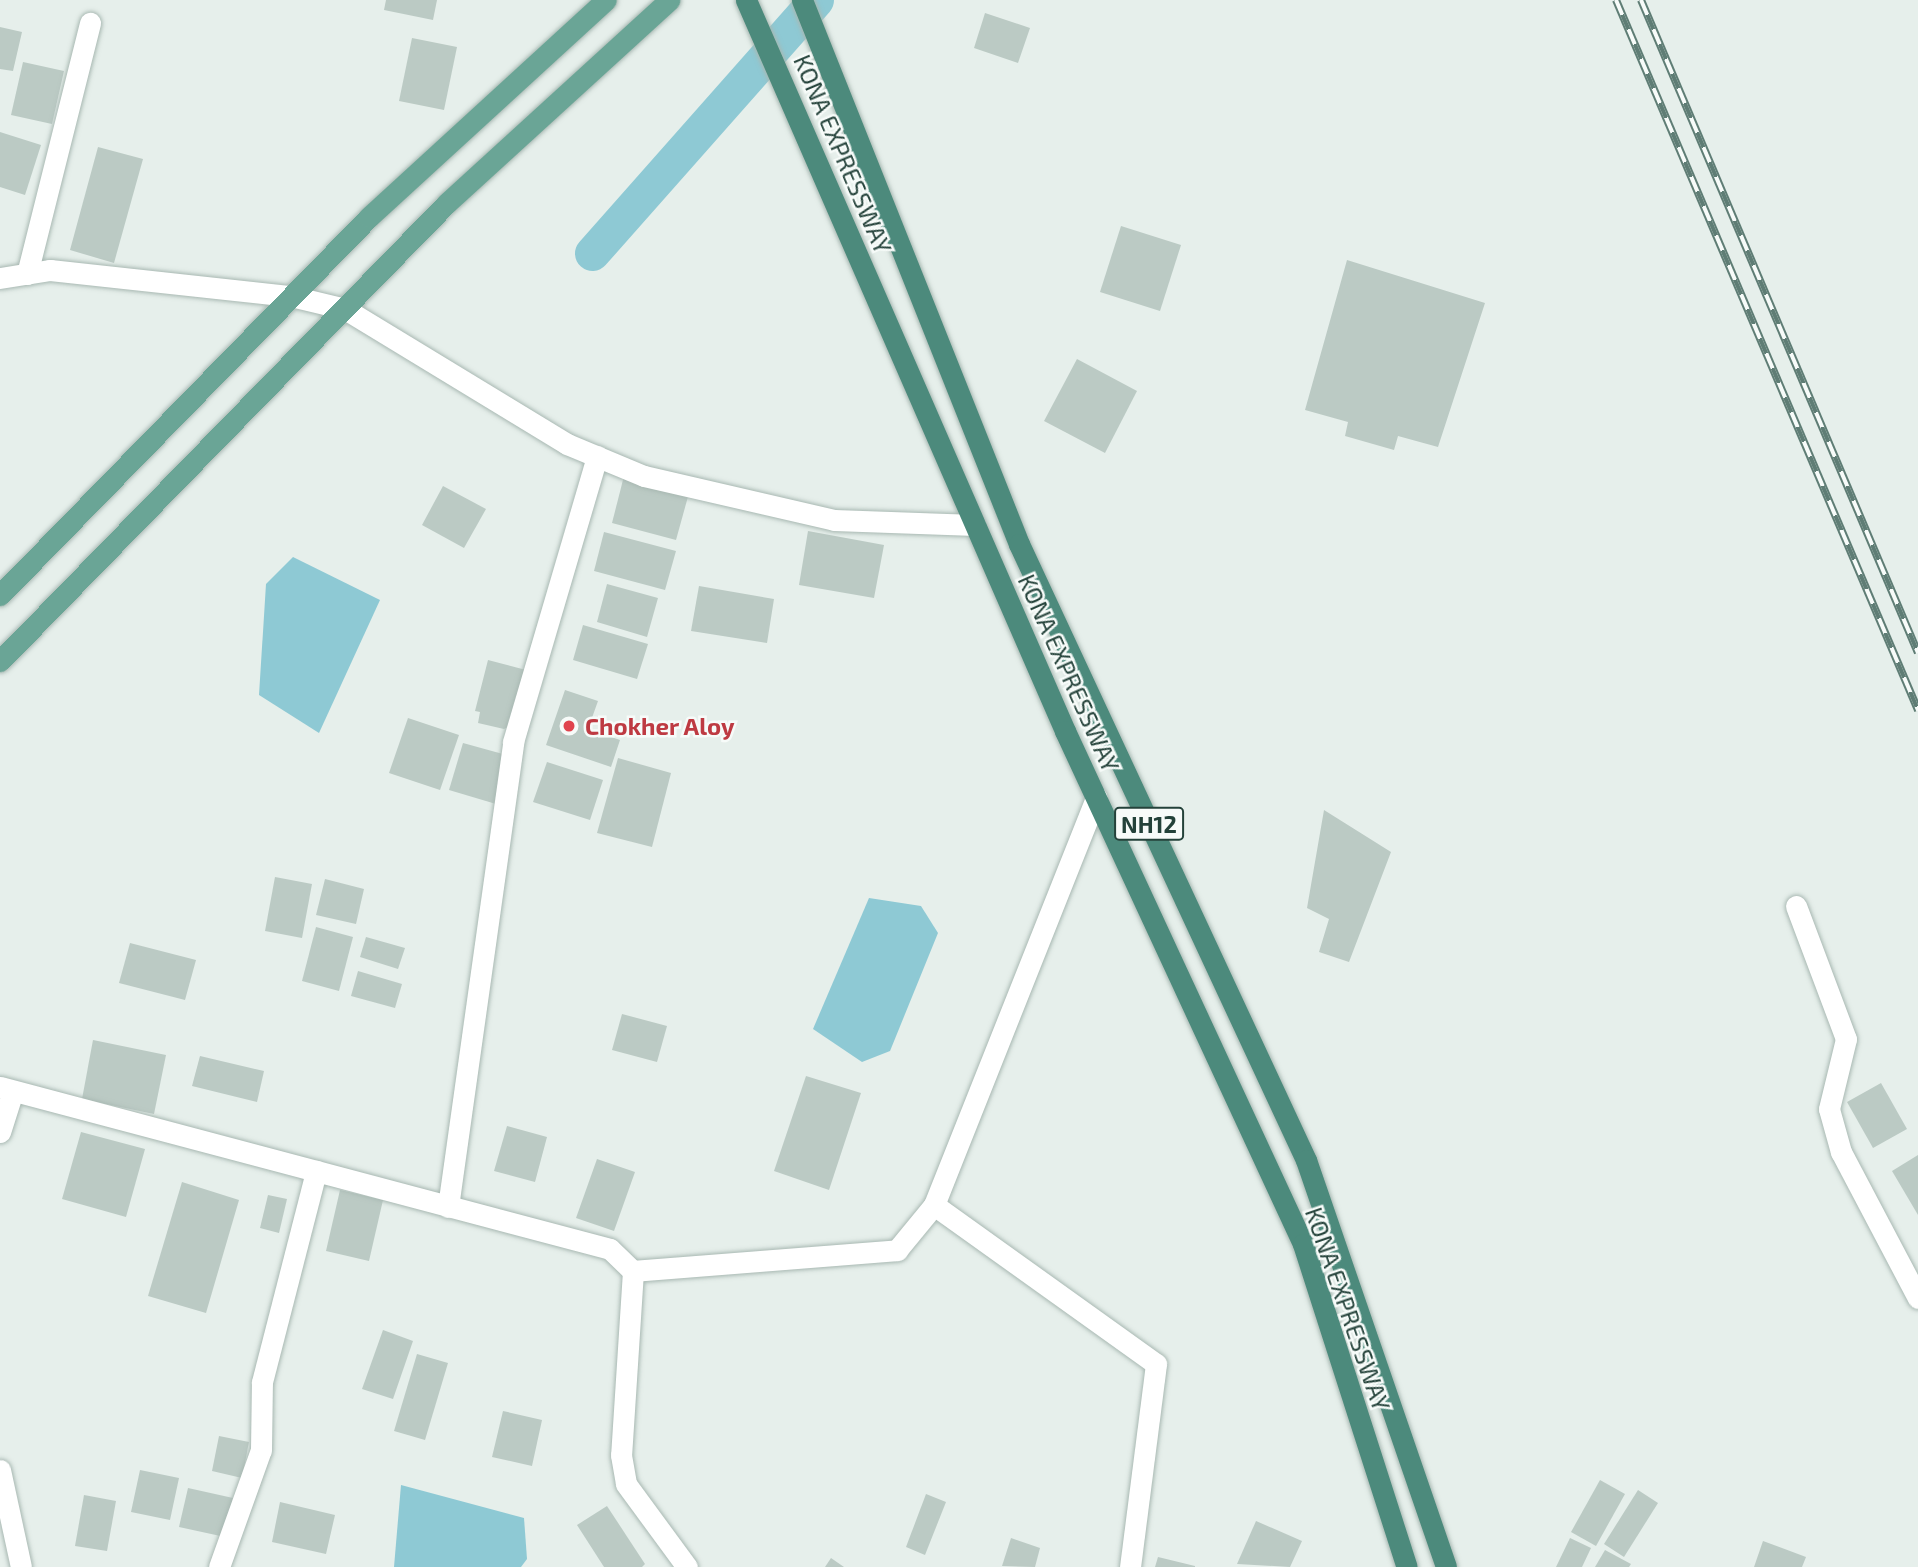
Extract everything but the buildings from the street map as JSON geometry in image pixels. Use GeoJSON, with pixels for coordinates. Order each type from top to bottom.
{"type":"FeatureCollection","features":[{"type":"Feature","properties":{"kind":"highway","name":"KONA EXPRESSWAY"},"geometry":{"type":"LineString","coordinates":[[746,0],[762,31],[975,525],[1096,797],[1303,1244],[1407,1567]]}},
{"type":"Feature","properties":{"kind":"highway","name":"KONA EXPRESSWAY"},"geometry":{"type":"LineString","coordinates":[[802,0],[1019,544],[1306,1160],[1446,1567]]}},
{"type":"Feature","properties":{"kind":"main road"},"geometry":{"type":"LineString","coordinates":[[0,595],[291,296],[520,73],[606,0]]}},
{"type":"Feature","properties":{"kind":"main road"},"geometry":{"type":"LineString","coordinates":[[0,661],[345,309],[446,202],[669,0]]}},
{"type":"Feature","properties":{"kind":"street"},"geometry":{"type":"LineString","coordinates":[[27,274],[90,23]]}},
{"type":"Feature","properties":{"kind":"street"},"geometry":{"type":"LineString","coordinates":[[0,278],[50,270],[291,296],[345,309],[597,457],[744,503],[834,520],[975,525]]}},
{"type":"Feature","properties":{"kind":"street"},"geometry":{"type":"LineString","coordinates":[[448,1207],[513,742],[597,457]]}},
{"type":"Feature","properties":{"kind":"street"},"geometry":{"type":"LineString","coordinates":[[0,1132],[6,1089],[610,1250],[633,1271],[897,1250],[934,1205],[1096,797]]}},
{"type":"Feature","properties":{"kind":"street"},"geometry":{"type":"LineString","coordinates":[[1796,906],[1846,1039],[1829,1109],[1841,1152],[1918,1298]]}},
{"type":"Feature","properties":{"kind":"street"},"geometry":{"type":"LineString","coordinates":[[219,1567],[261,1450],[262,1382],[316,1171]]}},
{"type":"Feature","properties":{"kind":"street"},"geometry":{"type":"LineString","coordinates":[[934,1205],[1156,1364],[1130,1567]]}},
{"type":"Feature","properties":{"kind":"street"},"geometry":{"type":"LineString","coordinates":[[633,1271],[625,1474],[655,1529],[687,1567]]}},
{"type":"Feature","properties":{"kind":"street"},"geometry":{"type":"LineString","coordinates":[[0,1470],[21,1567]]}},
{"type":"Feature","properties":{"kind":"water"},"geometry":{"type":"Polygon","coordinates":[[[293,557],[380,600],[319,733],[259,695],[266,584],[293,557]]]}},
{"type":"Feature","properties":{"kind":"water"},"geometry":{"type":"Polygon","coordinates":[[[869,898],[921,906],[938,933],[890,1051],[862,1062],[813,1029],[869,898]]]}},
{"type":"Feature","properties":{"kind":"water"},"geometry":{"type":"Polygon","coordinates":[[[401,1485],[524,1518],[527,1559],[521,1567],[394,1567],[401,1485]]]}},
{"type":"Feature","properties":{"kind":"waterway"},"geometry":{"type":"LineString","coordinates":[[592,253],[816,0]]}},
{"type":"Feature","properties":{"kind":"railway"},"geometry":{"type":"LineString","coordinates":[[1616,0],[1918,710]]}},
{"type":"Feature","properties":{"kind":"railway"},"geometry":{"type":"LineString","coordinates":[[1641,0],[1918,653]]}},
{"type":"Feature","properties":{"kind":"place","name":"Chokher Aloy"},"geometry":{"type":"Point","coordinates":[569,726]}}]}
